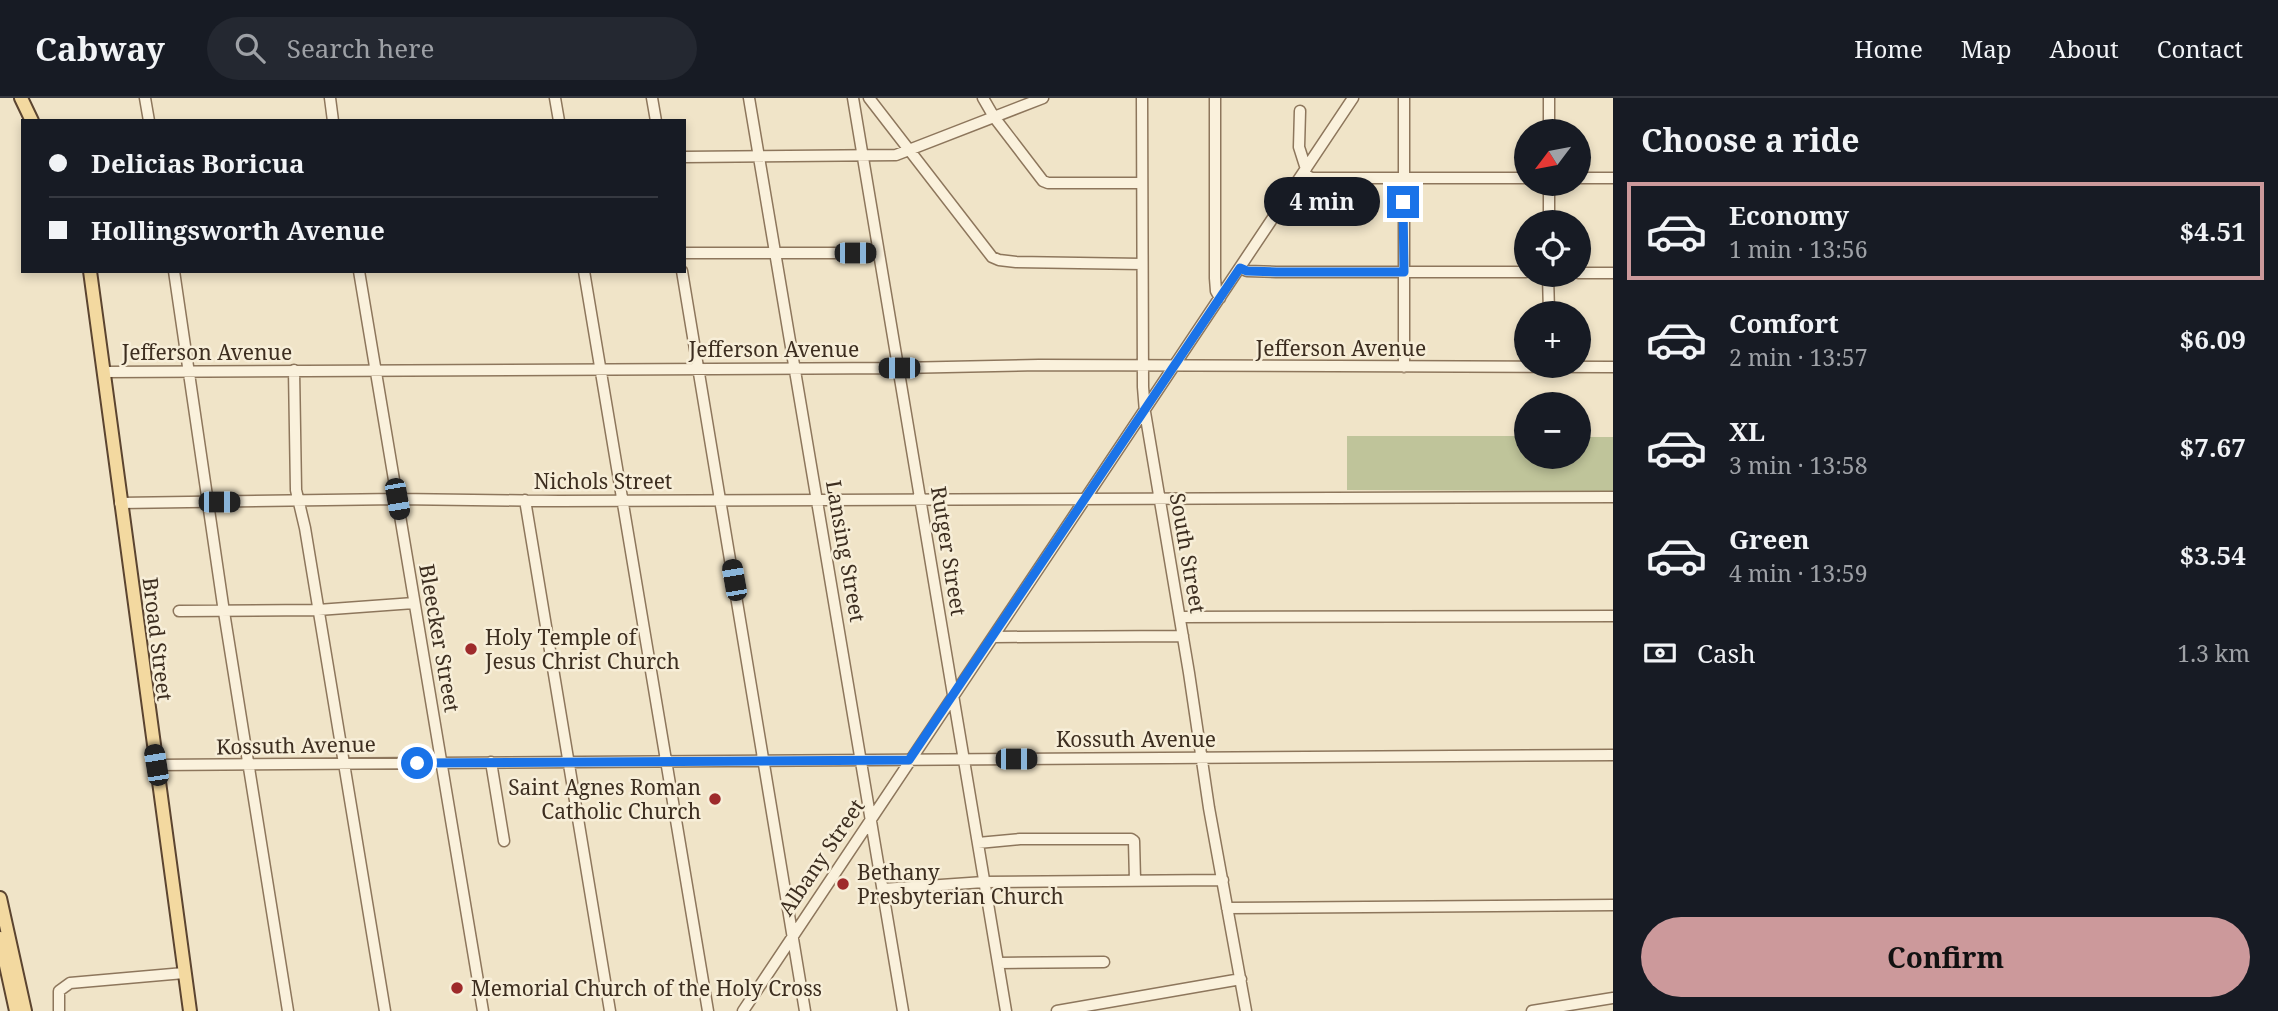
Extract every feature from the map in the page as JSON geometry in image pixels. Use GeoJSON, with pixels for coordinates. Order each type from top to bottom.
{"type":"FeatureCollection","features":[{"type":"Feature","properties":{"kind":"main road"},"geometry":{"type":"LineString","coordinates":[[21,98],[31,119]]}},
{"type":"Feature","properties":{"kind":"main road","name":"Broad Street"},"geometry":{"type":"LineString","coordinates":[[90,273],[190,1011]]}},
{"type":"Feature","properties":{"kind":"main road"},"geometry":{"type":"LineString","coordinates":[[0,898],[25,1011]]}},
{"type":"Feature","properties":{"kind":"main road"},"geometry":{"type":"LineString","coordinates":[[0,938],[16,1011]]}},
{"type":"Feature","properties":{"kind":"street"},"geometry":{"type":"LineString","coordinates":[[145,98],[149,119]]}},
{"type":"Feature","properties":{"kind":"street"},"geometry":{"type":"LineString","coordinates":[[330,98],[333,119]]}},
{"type":"Feature","properties":{"kind":"street"},"geometry":{"type":"LineString","coordinates":[[555,98],[559,119]]}},
{"type":"Feature","properties":{"kind":"street"},"geometry":{"type":"LineString","coordinates":[[652,98],[656,119]]}},
{"type":"Feature","properties":{"kind":"street","name":"Lansing Street"},"geometry":{"type":"LineString","coordinates":[[749,98],[903,1011]]}},
{"type":"Feature","properties":{"kind":"street","name":"Rutger Street"},"geometry":{"type":"LineString","coordinates":[[853,98],[1006,1011]]}},
{"type":"Feature","properties":{"kind":"street"},"geometry":{"type":"LineString","coordinates":[[869,98],[992,257],[1016,262],[1142,264]]}},
{"type":"Feature","properties":{"kind":"street"},"geometry":{"type":"LineString","coordinates":[[983,98],[1042,181],[1142,183]]}},
{"type":"Feature","properties":{"kind":"street"},"geometry":{"type":"LineString","coordinates":[[686,158],[896,155],[1043,98]]}},
{"type":"Feature","properties":{"kind":"street","name":"South Street"},"geometry":{"type":"LineString","coordinates":[[1142,98],[1145,412],[1246,1011]]}},
{"type":"Feature","properties":{"kind":"street"},"geometry":{"type":"LineString","coordinates":[[1215,98],[1214,278],[1220,298]]}},
{"type":"Feature","properties":{"kind":"street","name":"Albany Street"},"geometry":{"type":"LineString","coordinates":[[743,1011],[1353,98]]}},
{"type":"Feature","properties":{"kind":"street"},"geometry":{"type":"LineString","coordinates":[[1404,98],[1404,367]]}},
{"type":"Feature","properties":{"kind":"street"},"geometry":{"type":"LineString","coordinates":[[1549,98],[1549,119]]}},
{"type":"Feature","properties":{"kind":"street"},"geometry":{"type":"LineString","coordinates":[[1300,111],[1299,147],[1304,172],[1312,178],[1514,178]]}},
{"type":"Feature","properties":{"kind":"street"},"geometry":{"type":"LineString","coordinates":[[1591,178],[1613,178]]}},
{"type":"Feature","properties":{"kind":"street"},"geometry":{"type":"LineString","coordinates":[[686,253],[879,253]]}},
{"type":"Feature","properties":{"kind":"street"},"geometry":{"type":"LineString","coordinates":[[1240,268],[1247,271],[1276,272],[1514,272]]}},
{"type":"Feature","properties":{"kind":"street"},"geometry":{"type":"LineString","coordinates":[[174,273],[288,1011]]}},
{"type":"Feature","properties":{"kind":"street","name":"Bleecker Street"},"geometry":{"type":"LineString","coordinates":[[359,273],[483,1011]]}},
{"type":"Feature","properties":{"kind":"street"},"geometry":{"type":"LineString","coordinates":[[584,273],[708,1011]]}},
{"type":"Feature","properties":{"kind":"street"},"geometry":{"type":"LineString","coordinates":[[682,273],[805,1011]]}},
{"type":"Feature","properties":{"kind":"street"},"geometry":{"type":"LineString","coordinates":[[1591,273],[1613,273]]}},
{"type":"Feature","properties":{"kind":"street","name":"Jefferson Avenue"},"geometry":{"type":"LineString","coordinates":[[104,372],[796,369],[1039,365],[1514,366]]}},
{"type":"Feature","properties":{"kind":"street","name":"Jefferson Avenue"},"geometry":{"type":"LineString","coordinates":[[1591,367],[1613,367]]}},
{"type":"Feature","properties":{"kind":"street"},"geometry":{"type":"LineString","coordinates":[[294,370],[296,490],[305,528],[384,1011]]}},
{"type":"Feature","properties":{"kind":"street","name":"Nichols Street"},"geometry":{"type":"LineString","coordinates":[[120,503],[397,499],[1613,497]]}},
{"type":"Feature","properties":{"kind":"street"},"geometry":{"type":"LineString","coordinates":[[525,500],[610,1011]]}},
{"type":"Feature","properties":{"kind":"street"},"geometry":{"type":"LineString","coordinates":[[179,611],[318,611],[414,603]]}},
{"type":"Feature","properties":{"kind":"street"},"geometry":{"type":"LineString","coordinates":[[1180,617],[1613,617]]}},
{"type":"Feature","properties":{"kind":"street"},"geometry":{"type":"LineString","coordinates":[[993,637],[1182,636]]}},
{"type":"Feature","properties":{"kind":"street","name":"Kossuth Avenue"},"geometry":{"type":"LineString","coordinates":[[156,765],[1613,755]]}},
{"type":"Feature","properties":{"kind":"street"},"geometry":{"type":"LineString","coordinates":[[491,762],[504,841]]}},
{"type":"Feature","properties":{"kind":"street"},"geometry":{"type":"LineString","coordinates":[[978,843],[1020,839],[1131,839],[1134,841],[1135,880]]}},
{"type":"Feature","properties":{"kind":"street"},"geometry":{"type":"LineString","coordinates":[[883,889],[984,882],[1223,880]]}},
{"type":"Feature","properties":{"kind":"street"},"geometry":{"type":"LineString","coordinates":[[1227,908],[1613,905]]}},
{"type":"Feature","properties":{"kind":"street"},"geometry":{"type":"LineString","coordinates":[[998,963],[1104,962]]}},
{"type":"Feature","properties":{"kind":"street"},"geometry":{"type":"LineString","coordinates":[[60,1011],[58,993],[71,983],[184,973]]}},
{"type":"Feature","properties":{"kind":"street"},"geometry":{"type":"LineString","coordinates":[[1057,1011],[1241,979]]}},
{"type":"Feature","properties":{"kind":"street"},"geometry":{"type":"LineString","coordinates":[[1532,1011],[1613,998]]}},
{"type":"Feature","properties":{"kind":"street"},"geometry":{"type":"LineString","coordinates":[[1129,999],[1131,1011]]}},
{"type":"Feature","properties":{"kind":"green space"},"geometry":{"type":"Polygon","coordinates":[[[1347,436],[1514,436],[1514,469],[1591,469],[1591,437],[1613,437],[1613,491],[1347,490],[1347,436]]]}},
{"type":"Feature","properties":{"kind":"place","name":"Holy Temple of Jesus Christ Church"},"geometry":{"type":"Point","coordinates":[471,649]}},
{"type":"Feature","properties":{"kind":"place","name":"Saint Agnes Roman Catholic Church"},"geometry":{"type":"Point","coordinates":[715,799]}},
{"type":"Feature","properties":{"kind":"place","name":"Bethany Presbyterian Church"},"geometry":{"type":"Point","coordinates":[843,884]}},
{"type":"Feature","properties":{"kind":"place","name":"Memorial Church of the Holy Cross"},"geometry":{"type":"Point","coordinates":[457,988]}},
{"type":"Feature","properties":{"kind":"route"},"geometry":{"type":"LineString","coordinates":[[417,763],[909,760],[1240,268],[1247,271],[1276,272],[1404,272],[1403,202]]}}]}
